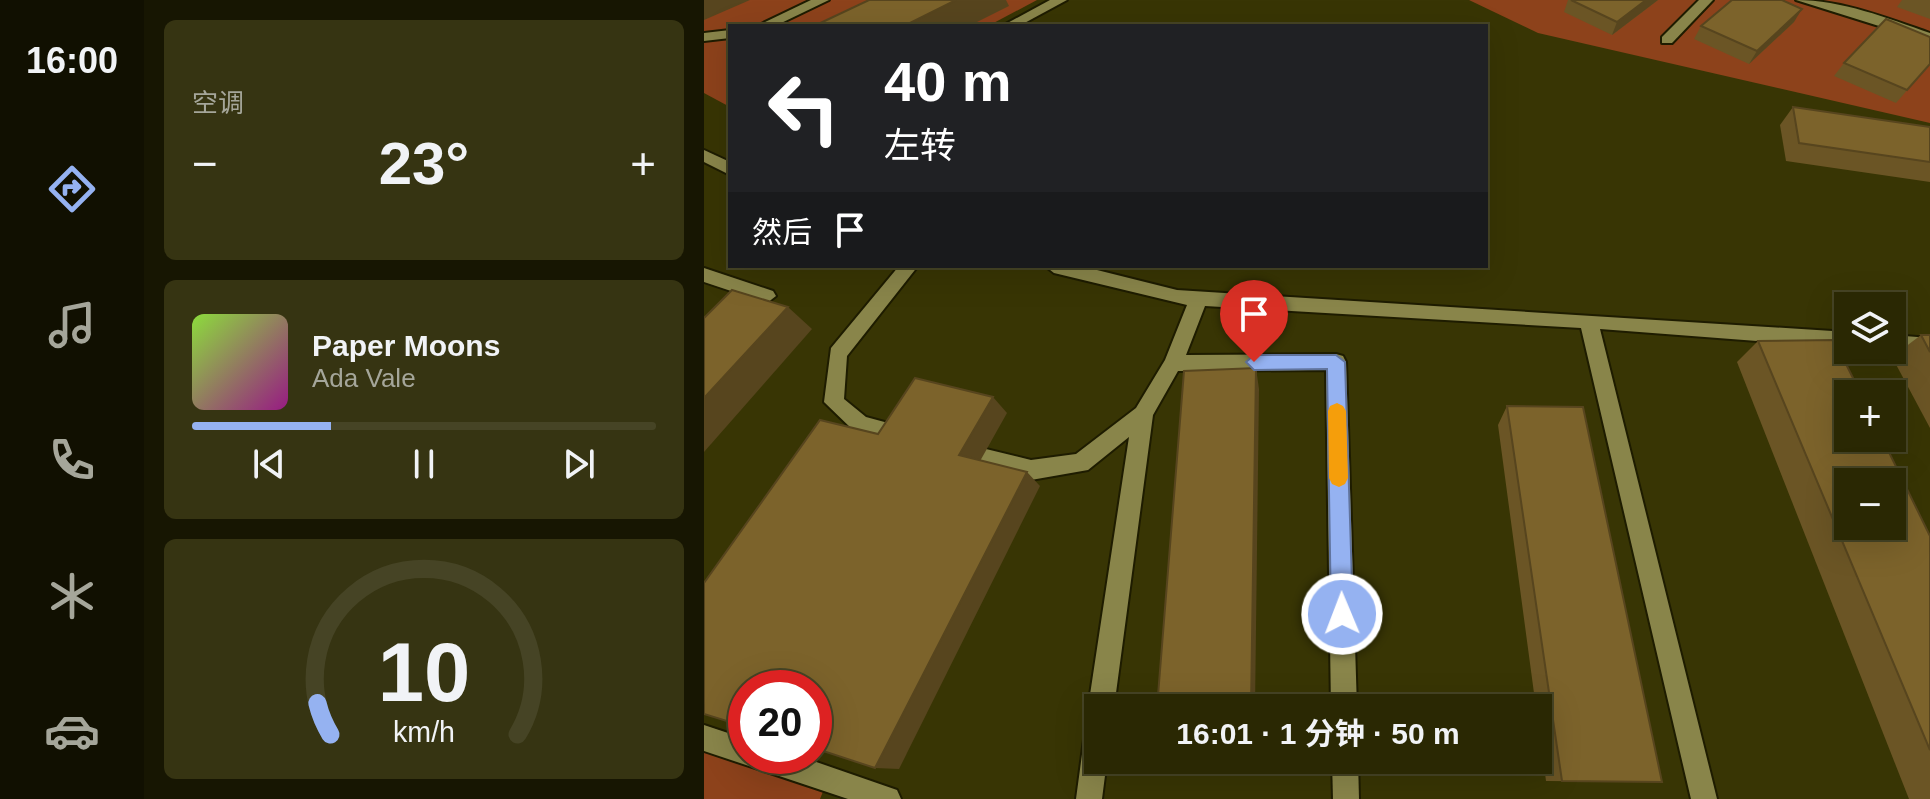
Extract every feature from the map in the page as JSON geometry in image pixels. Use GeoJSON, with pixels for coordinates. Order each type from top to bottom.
{"type":"FeatureCollection","features":[{"type":"Feature","properties":{"kind":"street"},"geometry":{"type":"LineString","coordinates":[[768,24],[822,0]]}},
{"type":"Feature","properties":{"kind":"street"},"geometry":{"type":"LineString","coordinates":[[1025,0],[1041,10]]}},
{"type":"Feature","properties":{"kind":"street"},"geometry":{"type":"LineString","coordinates":[[1013,24],[1060,0]]}},
{"type":"Feature","properties":{"kind":"street"},"geometry":{"type":"LineString","coordinates":[[1667,40],[1706,0]]}},
{"type":"Feature","properties":{"kind":"street"},"geometry":{"type":"LineString","coordinates":[[1803,0],[1881,20],[1930,38]]}},
{"type":"Feature","properties":{"kind":"street"},"geometry":{"type":"LineString","coordinates":[[704,37],[728,34]]}},
{"type":"Feature","properties":{"kind":"street"},"geometry":{"type":"LineString","coordinates":[[704,155],[728,168]]}},
{"type":"Feature","properties":{"kind":"street"},"geometry":{"type":"LineString","coordinates":[[907,268],[838,354],[834,402],[860,424],[1031,470],[1081,463],[1143,414],[1173,363],[1199,298]]}},
{"type":"Feature","properties":{"kind":"street"},"geometry":{"type":"LineString","coordinates":[[1062,268],[1177,297],[1834,339]]}},
{"type":"Feature","properties":{"kind":"street"},"geometry":{"type":"LineString","coordinates":[[704,275],[767,296]]}},
{"type":"Feature","properties":{"kind":"street"},"geometry":{"type":"LineString","coordinates":[[1589,321],[1704,799]]}},
{"type":"Feature","properties":{"kind":"street"},"geometry":{"type":"LineString","coordinates":[[1906,344],[1930,346]]}},
{"type":"Feature","properties":{"kind":"street"},"geometry":{"type":"LineString","coordinates":[[1173,363],[1336,362],[1344,694]]}},
{"type":"Feature","properties":{"kind":"street"},"geometry":{"type":"LineString","coordinates":[[1103,694],[1143,414]]}},
{"type":"Feature","properties":{"kind":"street"},"geometry":{"type":"LineString","coordinates":[[704,738],[728,746]]}},
{"type":"Feature","properties":{"kind":"street"},"geometry":{"type":"LineString","coordinates":[[813,774],[888,799]]}},
{"type":"Feature","properties":{"kind":"street"},"geometry":{"type":"LineString","coordinates":[[1089,799],[1092,774]]}},
{"type":"Feature","properties":{"kind":"street"},"geometry":{"type":"LineString","coordinates":[[1345,774],[1346,799]]}},
{"type":"Feature","properties":{"kind":"shaded area"},"geometry":{"type":"Polygon","coordinates":[[[704,0],[1037,0],[992,24],[728,24],[728,106],[704,93],[704,0]]]}},
{"type":"Feature","properties":{"kind":"shaded area"},"geometry":{"type":"Polygon","coordinates":[[[1469,0],[1930,0],[1930,123],[1538,33],[1469,0]]]}},
{"type":"Feature","properties":{"kind":"shaded area"},"geometry":{"type":"Polygon","coordinates":[[[704,738],[728,748],[728,774],[810,774],[828,779],[820,799],[704,799],[704,738]]]}},
{"type":"Feature","properties":{"kind":"building"},"geometry":{"type":"Polygon","coordinates":[[[869,0],[956,0],[908,24],[818,24],[869,0]]]}},
{"type":"Feature","properties":{"kind":"building"},"geometry":{"type":"Polygon","coordinates":[[[1571,0],[1646,0],[1617,22],[1571,0]]]}},
{"type":"Feature","properties":{"kind":"building"},"geometry":{"type":"Polygon","coordinates":[[[1732,0],[1782,0],[1802,9],[1757,51],[1701,26],[1732,0]]]}},
{"type":"Feature","properties":{"kind":"building"},"geometry":{"type":"Polygon","coordinates":[[[1886,19],[1930,37],[1930,64],[1907,90],[1844,63],[1886,19]]]}},
{"type":"Feature","properties":{"kind":"building"},"geometry":{"type":"Polygon","coordinates":[[[1793,107],[1930,127],[1930,162],[1799,143],[1793,107]]]}},
{"type":"Feature","properties":{"kind":"building"},"geometry":{"type":"Polygon","coordinates":[[[732,290],[788,307],[704,398],[704,318],[732,290]]]}},
{"type":"Feature","properties":{"kind":"building"},"geometry":{"type":"Polygon","coordinates":[[[1921,335],[1930,335],[1930,352],[1921,335]]]}},
{"type":"Feature","properties":{"kind":"building"},"geometry":{"type":"Polygon","coordinates":[[[1834,340],[1834,364],[1846,364],[1854,380],[1834,380],[1834,452],[1889,452],[1897,468],[1834,468],[1834,522],[1758,341],[1834,340]]]}},
{"type":"Feature","properties":{"kind":"building"},"geometry":{"type":"Polygon","coordinates":[[[1256,368],[1251,694],[1158,694],[1184,371],[1256,368]]]}},
{"type":"Feature","properties":{"kind":"building"},"geometry":{"type":"Polygon","coordinates":[[[915,378],[993,397],[959,455],[1027,472],[875,768],[832,754],[832,670],[728,670],[728,721],[704,714],[704,583],[820,420],[878,434],[915,378]]]}},
{"type":"Feature","properties":{"kind":"building"},"geometry":{"type":"Polygon","coordinates":[[[1507,406],[1583,407],[1662,782],[1562,781],[1552,694],[1549,694],[1507,406]]]}},
{"type":"Feature","properties":{"kind":"building"},"geometry":{"type":"Polygon","coordinates":[[[1906,487],[1930,536],[1930,750],[1842,540],[1906,540],[1906,487]]]}},
{"type":"Feature","properties":{"kind":"slow traffic"},"geometry":{"type":"LineString","coordinates":[[1337,411],[1339,478]]}},
{"type":"Feature","properties":{"kind":"route"},"geometry":{"type":"LineString","coordinates":[[1254,362],[1336,362],[1342,614]]}}]}
